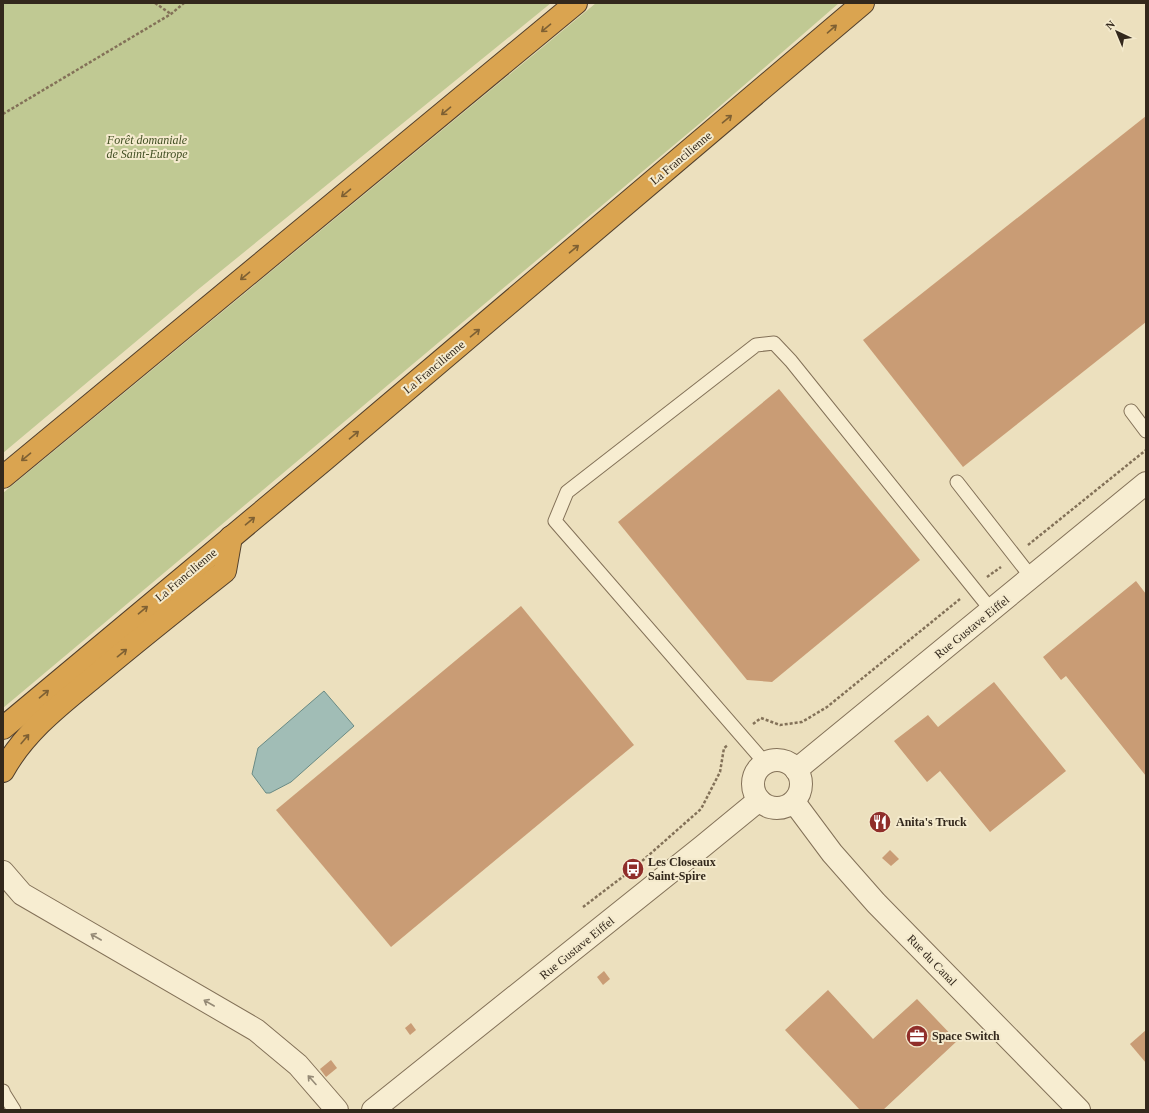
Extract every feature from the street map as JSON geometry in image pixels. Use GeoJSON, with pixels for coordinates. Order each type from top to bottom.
{"type":"FeatureCollection","features":[{"type":"Feature","properties":{"kind":"highway"},"geometry":{"type":"LineString","coordinates":[[3,477],[576,3]]}},
{"type":"Feature","properties":{"kind":"highway","name":"La Francilienne"},"geometry":{"type":"LineString","coordinates":[[3,728],[373,419],[863,3]]}},
{"type":"Feature","properties":{"kind":"highway"},"geometry":{"type":"LineString","coordinates":[[3,771],[11,757],[41,721],[121,654],[225,571],[231,537]]}},
{"type":"Feature","properties":{"kind":"street","name":"Rue Gustave Eiffel"},"geometry":{"type":"LineString","coordinates":[[796,770],[992,611],[1146,483]]}},
{"type":"Feature","properties":{"kind":"street"},"geometry":{"type":"LineString","coordinates":[[779,760],[786,762],[796,770],[801,783],[801,790],[794,802],[788,806],[772,808],[759,800],[755,794],[754,780],[760,768],[766,764],[779,760]]}},
{"type":"Feature","properties":{"kind":"street","name":"Rue Gustave Eiffel"},"geometry":{"type":"LineString","coordinates":[[373,1110],[704,846],[759,800]]}},
{"type":"Feature","properties":{"kind":"street","name":"Rue du Canal"},"geometry":{"type":"LineString","coordinates":[[794,802],[832,853],[876,903],[1079,1110]]}},
{"type":"Feature","properties":{"kind":"street"},"geometry":{"type":"LineString","coordinates":[[3,872],[22,894],[256,1030],[298,1065],[337,1110]]}},
{"type":"Feature","properties":{"kind":"lane"},"geometry":{"type":"LineString","coordinates":[[766,764],[555,520],[567,492],[756,345],[774,343],[791,361],[992,611]]}},
{"type":"Feature","properties":{"kind":"lane"},"geometry":{"type":"LineString","coordinates":[[1131,411],[1146,431]]}},
{"type":"Feature","properties":{"kind":"lane"},"geometry":{"type":"LineString","coordinates":[[957,482],[1032,578]]}},
{"type":"Feature","properties":{"kind":"lane"},"geometry":{"type":"LineString","coordinates":[[3,1091],[14,1110]]}},
{"type":"Feature","properties":{"kind":"path"},"geometry":{"type":"LineString","coordinates":[[155,3],[171,14]]}},
{"type":"Feature","properties":{"kind":"path"},"geometry":{"type":"LineString","coordinates":[[3,114],[171,14],[184,3]]}},
{"type":"Feature","properties":{"kind":"path"},"geometry":{"type":"LineString","coordinates":[[583,907],[633,869],[701,809],[720,772],[724,748],[761,718]]}},
{"type":"Feature","properties":{"kind":"green space","name":"Forêt domaniale de Saint-Eutrope"},"geometry":{"type":"Polygon","coordinates":[[[3,3],[551,3],[195,292],[3,453],[3,3]]]}},
{"type":"Feature","properties":{"kind":"green space"},"geometry":{"type":"Polygon","coordinates":[[[596,3],[839,3],[705,119],[3,708],[3,493],[596,3]]]}},
{"type":"Feature","properties":{"kind":"water"},"geometry":{"type":"Polygon","coordinates":[[[324,691],[354,726],[291,782],[270,793],[266,793],[252,774],[258,748],[324,691]]]}},
{"type":"Feature","properties":{"kind":"building"},"geometry":{"type":"Polygon","coordinates":[[[1146,116],[1146,322],[963,467],[863,340],[1146,116]]]}},
{"type":"Feature","properties":{"kind":"building"},"geometry":{"type":"Polygon","coordinates":[[[779,389],[920,560],[772,682],[747,680],[618,522],[779,389]]]}},
{"type":"Feature","properties":{"kind":"building"},"geometry":{"type":"Polygon","coordinates":[[[1136,581],[1146,594],[1146,776],[1066,676],[1061,680],[1043,657],[1136,581]]]}},
{"type":"Feature","properties":{"kind":"building"},"geometry":{"type":"Polygon","coordinates":[[[521,606],[634,745],[391,947],[276,810],[521,606]]]}},
{"type":"Feature","properties":{"kind":"building"},"geometry":{"type":"Polygon","coordinates":[[[994,682],[1066,771],[990,832],[940,771],[927,782],[894,741],[928,715],[938,727],[994,682]]]}},
{"type":"Feature","properties":{"kind":"building"},"geometry":{"type":"Polygon","coordinates":[[[890,850],[899,859],[891,866],[882,858],[890,850]]]}},
{"type":"Feature","properties":{"kind":"building"},"geometry":{"type":"Polygon","coordinates":[[[604,971],[610,979],[603,985],[597,977],[604,971]]]}},
{"type":"Feature","properties":{"kind":"building"},"geometry":{"type":"Polygon","coordinates":[[[828,990],[873,1039],[917,999],[957,1041],[883,1110],[860,1110],[785,1030],[828,990]]]}},
{"type":"Feature","properties":{"kind":"building"},"geometry":{"type":"Polygon","coordinates":[[[411,1023],[416,1030],[410,1035],[405,1028],[411,1023]]]}},
{"type":"Feature","properties":{"kind":"building"},"geometry":{"type":"Polygon","coordinates":[[[1146,1030],[1146,1063],[1130,1044],[1146,1030]]]}},
{"type":"Feature","properties":{"kind":"building"},"geometry":{"type":"Polygon","coordinates":[[[331,1060],[337,1068],[326,1077],[320,1069],[331,1060]]]}},
{"type":"Feature","properties":{"kind":"place","name":"Anita's Truck"},"geometry":{"type":"Point","coordinates":[880,822]}},
{"type":"Feature","properties":{"kind":"place","name":"Les Closeaux Saint-Spire"},"geometry":{"type":"Point","coordinates":[633,869]}},
{"type":"Feature","properties":{"kind":"place","name":"Space Switch"},"geometry":{"type":"Point","coordinates":[917,1036]}}]}
